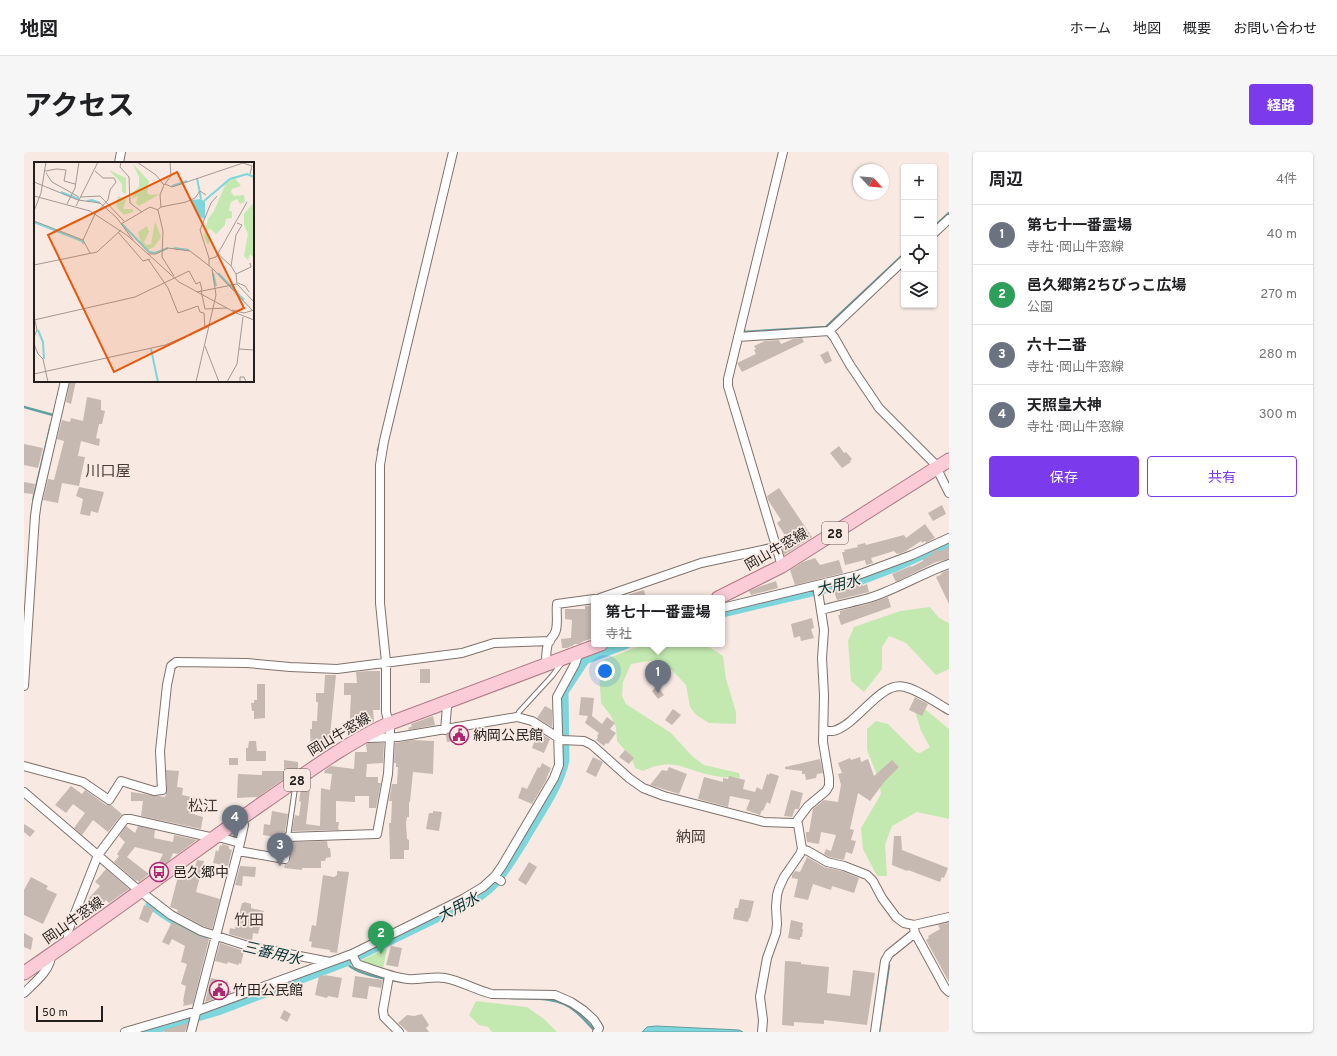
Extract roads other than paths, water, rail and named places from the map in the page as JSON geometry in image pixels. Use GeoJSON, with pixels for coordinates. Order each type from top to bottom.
{"type":"FeatureCollection","features":[{"type":"Feature","properties":{"kind":"main road","name":"岡山牛窓線"},"geometry":{"type":"LineString","coordinates":[[724,595],[782,566],[949,460]]}},
{"type":"Feature","properties":{"kind":"main road","name":"岡山牛窓線"},"geometry":{"type":"LineString","coordinates":[[24,973],[241,819],[364,735],[389,731],[444,703],[593,647]]}},
{"type":"Feature","properties":{"kind":"street"},"geometry":{"type":"LineString","coordinates":[[119,162],[121,152]]}},
{"type":"Feature","properties":{"kind":"street"},"geometry":{"type":"LineString","coordinates":[[69,941],[68,931],[98,855],[125,819],[214,838],[222,838],[239,847],[285,859],[288,837],[377,834],[388,774],[389,731],[386,712],[386,662],[380,603],[380,465],[384,441],[453,152]]}},
{"type":"Feature","properties":{"kind":"street"},"geometry":{"type":"LineString","coordinates":[[782,566],[728,386],[729,375],[783,152]]}},
{"type":"Feature","properties":{"kind":"street"},"geometry":{"type":"LineString","coordinates":[[937,230],[949,219]]}},
{"type":"Feature","properties":{"kind":"street"},"geometry":{"type":"LineString","coordinates":[[738,337],[829,331],[901,263]]}},
{"type":"Feature","properties":{"kind":"street"},"geometry":{"type":"LineString","coordinates":[[829,331],[879,408],[937,468],[949,494]]}},
{"type":"Feature","properties":{"kind":"street"},"geometry":{"type":"LineString","coordinates":[[24,686],[35,516],[65,382]]}},
{"type":"Feature","properties":{"kind":"street"},"geometry":{"type":"LineString","coordinates":[[725,607],[817,589],[881,568],[949,538]]}},
{"type":"Feature","properties":{"kind":"street"},"geometry":{"type":"LineString","coordinates":[[609,595],[701,563],[776,547]]}},
{"type":"Feature","properties":{"kind":"street"},"geometry":{"type":"LineString","coordinates":[[821,610],[873,597],[934,569],[949,564]]}},
{"type":"Feature","properties":{"kind":"street"},"geometry":{"type":"LineString","coordinates":[[389,731],[445,730],[517,717],[532,721],[563,740],[584,741],[592,745],[629,778],[643,788],[664,796],[764,822],[782,824],[796,822],[808,806],[826,791],[829,786],[824,751],[822,658],[824,630],[817,589]]}},
{"type":"Feature","properties":{"kind":"street"},"geometry":{"type":"LineString","coordinates":[[546,664],[550,641],[556,631],[557,604],[591,600]]}},
{"type":"Feature","properties":{"kind":"street"},"geometry":{"type":"LineString","coordinates":[[24,766],[83,782],[109,800],[120,781],[154,791],[162,790],[160,751],[167,685],[171,666],[176,662],[247,663],[337,669],[462,653],[494,643],[550,641]]}},
{"type":"Feature","properties":{"kind":"street"},"geometry":{"type":"LineString","coordinates":[[125,1032],[196,1015],[331,962],[354,957],[463,899],[498,878],[554,778],[559,765],[563,740],[557,697],[576,664],[579,652]]}},
{"type":"Feature","properties":{"kind":"street"},"geometry":{"type":"LineString","coordinates":[[824,731],[833,730],[851,721],[887,689],[896,687],[904,686],[949,710]]}},
{"type":"Feature","properties":{"kind":"street"},"geometry":{"type":"LineString","coordinates":[[444,703],[447,707],[445,730]]}},
{"type":"Feature","properties":{"kind":"street"},"geometry":{"type":"LineString","coordinates":[[24,792],[170,915],[201,931],[248,946],[331,962]]}},
{"type":"Feature","properties":{"kind":"street"},"geometry":{"type":"LineString","coordinates":[[191,1032],[239,847],[244,825],[241,819]]}},
{"type":"Feature","properties":{"kind":"street"},"geometry":{"type":"LineString","coordinates":[[762,1032],[763,1020],[760,997],[767,958],[776,933],[777,895],[784,877],[802,849],[798,824],[796,822]]}},
{"type":"Feature","properties":{"kind":"street"},"geometry":{"type":"LineString","coordinates":[[802,849],[827,862],[844,866],[867,875],[896,917],[914,930],[945,988],[949,992]]}},
{"type":"Feature","properties":{"kind":"street"},"geometry":{"type":"LineString","coordinates":[[875,1032],[885,961],[889,954],[914,930],[949,917]]}},
{"type":"Feature","properties":{"kind":"street"},"geometry":{"type":"LineString","coordinates":[[24,993],[45,971],[51,960],[51,955]]}},
{"type":"Feature","properties":{"kind":"street"},"geometry":{"type":"LineString","coordinates":[[354,957],[357,964],[389,976],[410,979],[444,978],[455,980],[492,994],[554,995],[571,1002],[584,1010],[594,1020],[599,1028],[597,1032]]}},
{"type":"Feature","properties":{"kind":"street"},"geometry":{"type":"LineString","coordinates":[[389,976],[383,1010],[384,1017],[399,1032]]}},
{"type":"Feature","properties":{"kind":"lane"},"geometry":{"type":"LineString","coordinates":[[517,717],[552,676],[562,662],[563,658]]}},
{"type":"Feature","properties":{"kind":"lane"},"geometry":{"type":"LineString","coordinates":[[288,837],[295,788],[292,784]]}},
{"type":"Feature","properties":{"kind":"water"},"geometry":{"type":"Polygon","coordinates":[[[656,1026],[739,1030],[743,1032],[642,1032],[647,1027],[656,1026]]]}},
{"type":"Feature","properties":{"kind":"waterway"},"geometry":{"type":"LineString","coordinates":[[937,224],[949,213]]}},
{"type":"Feature","properties":{"kind":"waterway"},"geometry":{"type":"LineString","coordinates":[[744,330],[743,332],[826,327],[901,257]]}},
{"type":"Feature","properties":{"kind":"waterway"},"geometry":{"type":"LineString","coordinates":[[24,407],[53,415]]}},
{"type":"Feature","properties":{"kind":"waterway"},"geometry":{"type":"LineString","coordinates":[[32,513],[34,496],[51,424]]}},
{"type":"Feature","properties":{"kind":"waterway"},"geometry":{"type":"LineString","coordinates":[[378,450],[380,444]]}},
{"type":"Feature","properties":{"kind":"waterway","name":"大用水"},"geometry":{"type":"LineString","coordinates":[[725,612],[859,581],[896,567],[949,543]]}},
{"type":"Feature","properties":{"kind":"waterway","name":"大用水"},"geometry":{"type":"LineString","coordinates":[[146,1032],[218,1011],[346,962],[476,899],[486,891],[500,877],[513,859],[555,789],[563,769],[565,760],[564,692],[585,660],[619,647]]}},
{"type":"Feature","properties":{"kind":"waterway","name":"三番用水"},"geometry":{"type":"LineString","coordinates":[[150,904],[176,922],[204,936]]}},
{"type":"Feature","properties":{"kind":"waterway"},"geometry":{"type":"LineString","coordinates":[[346,962],[349,966],[362,972],[397,981]]}},
{"type":"Feature","properties":{"kind":"waterway"},"geometry":{"type":"LineString","coordinates":[[879,1032],[889,965]]}},
{"type":"Feature","properties":{"kind":"waterway"},"geometry":{"type":"LineString","coordinates":[[511,998],[544,999],[560,1002],[577,1012],[596,1032]]}},
{"type":"Feature","properties":{"kind":"place","name":"第七十一番霊場"},"geometry":{"type":"Point","coordinates":[658,693]}},
{"type":"Feature","properties":{"kind":"place","name":"納岡公民館"},"geometry":{"type":"Point","coordinates":[459,735]}},
{"type":"Feature","properties":{"kind":"place","name":"天照皇大神"},"geometry":{"type":"Point","coordinates":[235,838]}},
{"type":"Feature","properties":{"kind":"place","name":"六十二番"},"geometry":{"type":"Point","coordinates":[280,866]}},
{"type":"Feature","properties":{"kind":"place","name":"邑久郷中"},"geometry":{"type":"Point","coordinates":[159,872]}},
{"type":"Feature","properties":{"kind":"place","name":"邑久郷第2ちびっこ広場"},"geometry":{"type":"Point","coordinates":[381,954]}},
{"type":"Feature","properties":{"kind":"place","name":"竹田公民館"},"geometry":{"type":"Point","coordinates":[219,990]}},
{"type":"Feature","properties":{"kind":"district","name":"川口屋"},"geometry":{"type":"Point","coordinates":[108,471]}},
{"type":"Feature","properties":{"kind":"district","name":"松江"},"geometry":{"type":"Point","coordinates":[203,806]}},
{"type":"Feature","properties":{"kind":"district","name":"納岡"},"geometry":{"type":"Point","coordinates":[691,837]}},
{"type":"Feature","properties":{"kind":"district","name":"竹田"},"geometry":{"type":"Point","coordinates":[249,920]}}]}
